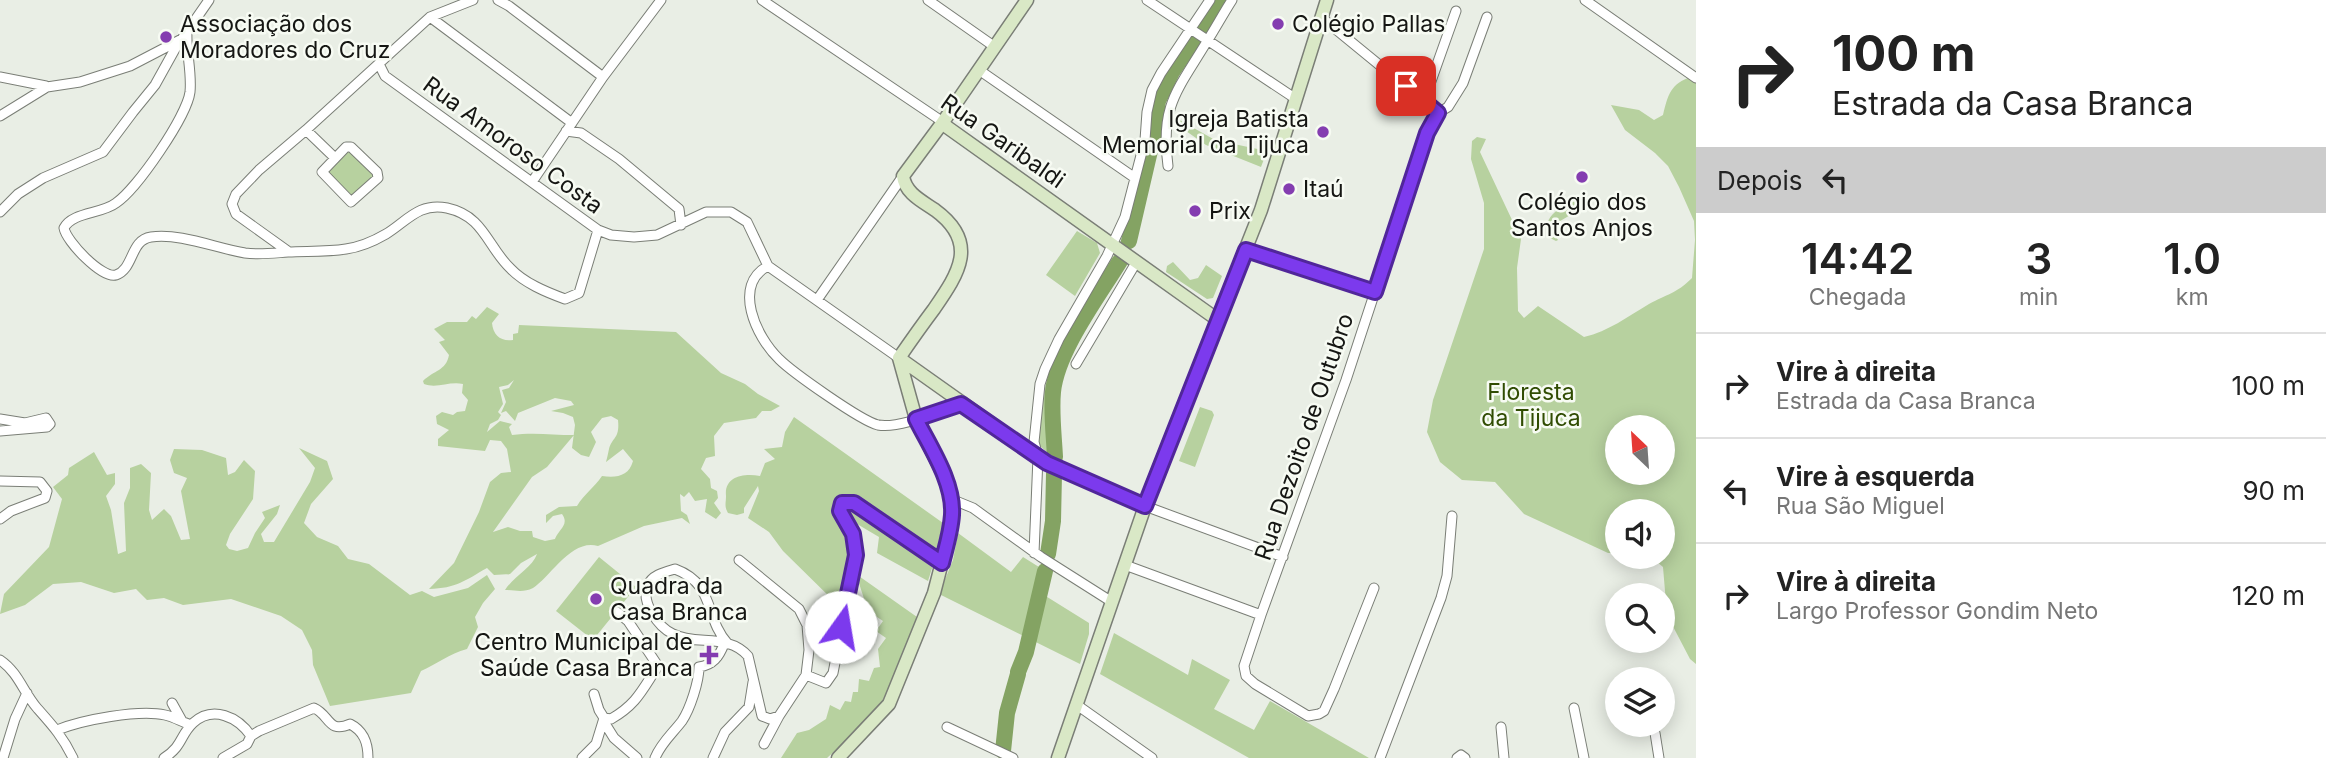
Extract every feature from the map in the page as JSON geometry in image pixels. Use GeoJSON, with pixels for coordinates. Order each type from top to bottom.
{"type":"FeatureCollection","features":[{"type":"Feature","properties":{"kind":"street"},"geometry":{"type":"LineString","coordinates":[[0,212],[18,194],[43,178],[103,152],[155,85],[209,0]]}},
{"type":"Feature","properties":{"kind":"street"},"geometry":{"type":"LineString","coordinates":[[289,252],[236,214],[232,204],[236,194],[430,17],[473,0]]}},
{"type":"Feature","properties":{"kind":"street"},"geometry":{"type":"LineString","coordinates":[[498,0],[603,77]]}},
{"type":"Feature","properties":{"kind":"street"},"geometry":{"type":"LineString","coordinates":[[532,182],[603,77],[661,0]]}},
{"type":"Feature","properties":{"kind":"street","name":"Rua Garibaldi"},"geometry":{"type":"LineString","coordinates":[[762,0],[943,122],[1218,320]]}},
{"type":"Feature","properties":{"kind":"street"},"geometry":{"type":"LineString","coordinates":[[928,0],[995,47]]}},
{"type":"Feature","properties":{"kind":"street"},"geometry":{"type":"LineString","coordinates":[[817,300],[1027,0]]}},
{"type":"Feature","properties":{"kind":"street"},"geometry":{"type":"LineString","coordinates":[[1147,0],[1296,99]]}},
{"type":"Feature","properties":{"kind":"street"},"geometry":{"type":"LineString","coordinates":[[1076,364],[1125,253],[1125,217],[1145,140],[1152,90],[1210,0]]}},
{"type":"Feature","properties":{"kind":"street"},"geometry":{"type":"LineString","coordinates":[[1168,166],[1167,119],[1171,103],[1205,39],[1232,0]]}},
{"type":"Feature","properties":{"kind":"street"},"geometry":{"type":"LineString","coordinates":[[1058,758],[1145,506],[1275,170],[1277,155],[1327,0]]}},
{"type":"Feature","properties":{"kind":"street"},"geometry":{"type":"LineString","coordinates":[[1585,0],[1696,78]]}},
{"type":"Feature","properties":{"kind":"street"},"geometry":{"type":"LineString","coordinates":[[1424,101],[1456,11]]}},
{"type":"Feature","properties":{"kind":"street"},"geometry":{"type":"LineString","coordinates":[[430,17],[572,123]]}},
{"type":"Feature","properties":{"kind":"street","name":"Rua Dezoito de Outubro"},"geometry":{"type":"LineString","coordinates":[[1374,588],[1324,711],[1314,717],[1308,716],[1246,676],[1244,666],[1261,615],[1375,292],[1427,133],[1438,113],[1452,102],[1463,83],[1487,17]]}},
{"type":"Feature","properties":{"kind":"street"},"geometry":{"type":"LineString","coordinates":[[1322,18],[1438,113]]}},
{"type":"Feature","properties":{"kind":"street"},"geometry":{"type":"LineString","coordinates":[[0,77],[47,86],[80,82],[130,66],[184,36]]}},
{"type":"Feature","properties":{"kind":"street"},"geometry":{"type":"LineString","coordinates":[[184,36],[190,94],[173,128],[146,171],[116,203],[70,220],[64,228],[65,234],[108,275],[121,272],[139,243],[149,237],[181,240],[248,253],[349,249],[387,233],[418,211],[439,207],[461,212],[480,226],[513,272],[544,291],[565,299],[579,293],[598,230]]}},
{"type":"Feature","properties":{"kind":"street","name":"Rua Amoroso Costa"},"geometry":{"type":"LineString","coordinates":[[379,64],[385,76],[598,230],[611,235],[634,237],[657,235],[706,212],[731,212],[747,222],[768,266]]}},
{"type":"Feature","properties":{"kind":"street"},"geometry":{"type":"LineString","coordinates":[[979,70],[1135,178]]}},
{"type":"Feature","properties":{"kind":"street"},"geometry":{"type":"LineString","coordinates":[[0,116],[47,86]]}},
{"type":"Feature","properties":{"kind":"street"},"geometry":{"type":"LineString","coordinates":[[306,130],[335,158]]}},
{"type":"Feature","properties":{"kind":"street"},"geometry":{"type":"LineString","coordinates":[[566,131],[581,133],[629,167],[679,209],[681,225]]}},
{"type":"Feature","properties":{"kind":"street"},"geometry":{"type":"LineString","coordinates":[[346,147],[351,147],[377,172],[378,178],[354,201],[349,201],[322,172],[335,158],[346,147]]}},
{"type":"Feature","properties":{"kind":"street"},"geometry":{"type":"LineString","coordinates":[[899,358],[953,282],[958,273],[961,250],[947,220],[909,191],[903,176]]}},
{"type":"Feature","properties":{"kind":"street"},"geometry":{"type":"LineString","coordinates":[[1246,250],[1375,292]]}},
{"type":"Feature","properties":{"kind":"street"},"geometry":{"type":"LineString","coordinates":[[1037,555],[1043,460],[1034,442],[1040,384],[1059,339],[1125,253]]}},
{"type":"Feature","properties":{"kind":"street"},"geometry":{"type":"LineString","coordinates":[[961,404],[916,419],[879,425],[863,419],[780,360],[761,335],[750,299],[750,286],[755,276],[768,266],[1043,460],[1145,506],[1283,557]]}},
{"type":"Feature","properties":{"kind":"street"},"geometry":{"type":"LineString","coordinates":[[838,758],[890,704],[933,593],[952,514],[951,499],[944,476],[916,419],[899,358]]}},
{"type":"Feature","properties":{"kind":"street"},"geometry":{"type":"LineString","coordinates":[[0,419],[25,423],[43,418],[49,420],[50,424],[47,427],[0,431]]}},
{"type":"Feature","properties":{"kind":"street"},"geometry":{"type":"LineString","coordinates":[[0,481],[40,482],[47,491],[44,498],[11,511],[0,519]]}},
{"type":"Feature","properties":{"kind":"street"},"geometry":{"type":"LineString","coordinates":[[951,499],[973,508],[1037,555],[1112,602]]}},
{"type":"Feature","properties":{"kind":"street"},"geometry":{"type":"LineString","coordinates":[[806,675],[826,683],[833,673],[856,555],[853,534],[840,511],[842,503],[854,503],[942,563]]}},
{"type":"Feature","properties":{"kind":"street"},"geometry":{"type":"LineString","coordinates":[[1380,758],[1444,587],[1452,516]]}},
{"type":"Feature","properties":{"kind":"street"},"geometry":{"type":"LineString","coordinates":[[739,560],[799,609],[807,625],[809,650],[806,675],[764,744]]}},
{"type":"Feature","properties":{"kind":"street"},"geometry":{"type":"LineString","coordinates":[[1125,565],[1261,615]]}},
{"type":"Feature","properties":{"kind":"street"},"geometry":{"type":"LineString","coordinates":[[726,644],[703,589],[689,575],[675,569],[650,581],[645,594],[649,607],[668,630],[681,636],[715,640],[726,644],[742,649],[748,656],[755,677],[762,716],[770,719],[779,716]]}},
{"type":"Feature","properties":{"kind":"street"},"geometry":{"type":"LineString","coordinates":[[604,720],[611,719],[630,707],[658,667],[628,621],[617,612]]}},
{"type":"Feature","properties":{"kind":"street"},"geometry":{"type":"LineString","coordinates":[[655,758],[664,741],[687,712],[699,680],[699,667],[714,662],[726,644]]}},
{"type":"Feature","properties":{"kind":"street"},"geometry":{"type":"LineString","coordinates":[[0,661],[12,669],[37,708],[57,730],[73,758]]}},
{"type":"Feature","properties":{"kind":"street"},"geometry":{"type":"LineString","coordinates":[[713,758],[725,732],[749,707],[755,677]]}},
{"type":"Feature","properties":{"kind":"street"},"geometry":{"type":"LineString","coordinates":[[3,758],[15,719],[27,693]]}},
{"type":"Feature","properties":{"kind":"street"},"geometry":{"type":"LineString","coordinates":[[594,694],[614,738],[637,758]]}},
{"type":"Feature","properties":{"kind":"street"},"geometry":{"type":"LineString","coordinates":[[172,703],[187,724]]}},
{"type":"Feature","properties":{"kind":"street"},"geometry":{"type":"LineString","coordinates":[[1077,705],[1152,758]]}},
{"type":"Feature","properties":{"kind":"street"},"geometry":{"type":"LineString","coordinates":[[1574,708],[1584,758]]}},
{"type":"Feature","properties":{"kind":"street"},"geometry":{"type":"LineString","coordinates":[[223,758],[247,744],[251,736],[309,710],[318,709],[332,726],[338,728],[349,724],[356,727],[366,741],[368,758]]}},
{"type":"Feature","properties":{"kind":"street"},"geometry":{"type":"LineString","coordinates":[[57,730],[87,720],[155,714],[187,724],[218,713],[238,721],[251,736]]}},
{"type":"Feature","properties":{"kind":"street"},"geometry":{"type":"LineString","coordinates":[[582,758],[596,744],[604,720]]}},
{"type":"Feature","properties":{"kind":"street"},"geometry":{"type":"LineString","coordinates":[[164,758],[180,746],[187,724]]}},
{"type":"Feature","properties":{"kind":"street"},"geometry":{"type":"LineString","coordinates":[[947,727],[1006,754]]}},
{"type":"Feature","properties":{"kind":"street"},"geometry":{"type":"LineString","coordinates":[[1501,727],[1504,758]]}},
{"type":"Feature","properties":{"kind":"street"},"geometry":{"type":"LineString","coordinates":[[1656,737],[1659,758]]}},
{"type":"Feature","properties":{"kind":"street"},"geometry":{"type":"LineString","coordinates":[[1457,758],[1461,755],[1465,758]]}},
{"type":"Feature","properties":{"kind":"green space","name":"Floresta da Tijuca"},"geometry":{"type":"Polygon","coordinates":[[[1696,75],[1696,664],[1690,659],[1675,630],[1675,583],[1664,583],[1663,569],[1675,569],[1675,499],[1605,499],[1605,552],[1524,514],[1495,482],[1462,480],[1440,462],[1427,432],[1433,400],[1484,249],[1484,203],[1471,159],[1472,141],[1477,137],[1486,139],[1480,152],[1521,239],[1517,268],[1518,311],[1524,318],[1538,306],[1584,337],[1610,327],[1676,291],[1692,278],[1694,221],[1679,187],[1668,166],[1625,130],[1611,105],[1639,110],[1654,120],[1663,115],[1667,99],[1677,85],[1696,75]]]}},
{"type":"Feature","properties":{"kind":"green space"},"geometry":{"type":"Polygon","coordinates":[[[1176,118],[1215,140],[1267,151],[1261,167],[1206,145],[1176,124],[1176,118]]]}},
{"type":"Feature","properties":{"kind":"green space"},"geometry":{"type":"Polygon","coordinates":[[[347,147],[377,176],[353,200],[323,173],[347,147]]]}},
{"type":"Feature","properties":{"kind":"green space"},"geometry":{"type":"Polygon","coordinates":[[[1586,197],[1589,204],[1550,227],[1558,240],[1548,237],[1548,221],[1552,215],[1564,206],[1586,197]]]}},
{"type":"Feature","properties":{"kind":"green space"},"geometry":{"type":"Polygon","coordinates":[[[1077,231],[1097,243],[1100,253],[1075,296],[1046,275],[1077,231]]]}},
{"type":"Feature","properties":{"kind":"green space"},"geometry":{"type":"Polygon","coordinates":[[[1112,257],[1115,259],[1082,310],[1057,356],[1048,391],[1050,455],[1039,445],[1048,376],[1068,330],[1112,257]]]}},
{"type":"Feature","properties":{"kind":"green space"},"geometry":{"type":"Polygon","coordinates":[[[1173,262],[1190,280],[1198,278],[1206,265],[1222,276],[1213,298],[1207,299],[1166,272],[1167,266],[1173,262]]]}},
{"type":"Feature","properties":{"kind":"green space"},"geometry":{"type":"Polygon","coordinates":[[[487,307],[499,314],[492,323],[494,331],[501,339],[509,340],[513,340],[513,334],[518,333],[519,325],[676,332],[721,373],[745,384],[780,406],[771,411],[762,411],[756,418],[724,423],[714,436],[715,456],[706,458],[701,469],[710,479],[711,488],[717,491],[718,498],[714,503],[721,513],[716,519],[705,512],[707,499],[695,501],[689,492],[684,497],[680,494],[681,511],[687,515],[690,524],[682,518],[644,526],[598,546],[579,548],[529,590],[505,590],[531,564],[537,554],[521,563],[510,574],[494,575],[487,568],[454,585],[429,589],[454,563],[479,512],[490,482],[501,473],[511,472],[507,449],[501,441],[490,440],[485,451],[438,446],[438,439],[449,430],[437,424],[436,416],[442,412],[453,415],[465,411],[468,400],[462,393],[463,384],[434,386],[424,384],[423,381],[442,367],[449,355],[439,342],[445,340],[434,329],[447,322],[467,322],[472,316],[476,319],[487,307]],[[514,380],[499,387],[503,404],[498,412],[501,415],[490,424],[487,432],[500,421],[512,424],[509,427],[512,435],[574,435],[573,417],[551,411],[574,405],[571,401],[555,398],[518,413],[515,421],[506,411],[501,413],[506,402],[502,390],[509,388],[514,380]],[[611,416],[602,418],[591,432],[596,442],[589,457],[572,448],[574,435],[547,467],[532,477],[493,532],[508,527],[532,531],[533,537],[545,541],[555,539],[564,524],[564,518],[562,514],[553,516],[546,523],[546,515],[559,507],[577,506],[602,476],[622,475],[629,470],[633,461],[623,449],[606,462],[610,445],[618,431],[618,420],[611,416]]]}},
{"type":"Feature","properties":{"kind":"green space"},"geometry":{"type":"Polygon","coordinates":[[[1200,407],[1212,411],[1214,415],[1195,467],[1179,461],[1200,407]]]}},
{"type":"Feature","properties":{"kind":"green space"},"geometry":{"type":"Polygon","coordinates":[[[794,417],[943,523],[936,553],[859,501],[840,498],[834,504],[849,533],[852,550],[842,609],[783,551],[769,532],[748,518],[759,491],[758,486],[744,508],[744,513],[728,513],[725,505],[726,489],[732,480],[748,475],[760,476],[765,463],[775,459],[764,449],[782,447],[785,432],[794,417]]]}},
{"type":"Feature","properties":{"kind":"green space"},"geometry":{"type":"Polygon","coordinates":[[[299,448],[327,461],[333,479],[311,504],[304,523],[317,537],[338,546],[348,559],[369,564],[410,595],[422,591],[434,597],[468,588],[487,575],[495,589],[475,617],[478,627],[467,649],[421,671],[411,693],[330,706],[313,665],[312,650],[302,630],[281,616],[231,599],[183,605],[164,598],[147,600],[136,589],[114,593],[81,582],[53,584],[25,605],[0,614],[4,594],[49,547],[62,499],[53,487],[68,475],[69,468],[94,452],[107,475],[115,473],[115,484],[106,496],[118,554],[126,551],[124,503],[130,488],[130,468],[141,464],[151,473],[149,510],[152,520],[164,509],[171,516],[181,540],[190,539],[181,491],[187,478],[174,473],[170,460],[174,449],[202,450],[226,458],[228,475],[235,472],[244,460],[255,471],[253,499],[230,534],[226,545],[237,551],[248,548],[265,518],[262,512],[280,505],[277,514],[261,534],[264,542],[274,542],[310,482],[315,468],[299,448]]]}},
{"type":"Feature","properties":{"kind":"green space"},"geometry":{"type":"Polygon","coordinates":[[[848,508],[858,510],[934,562],[928,581],[877,553],[879,537],[852,521],[846,514],[848,508]]]}},
{"type":"Feature","properties":{"kind":"green space"},"geometry":{"type":"Polygon","coordinates":[[[958,533],[1011,572],[1023,557],[1047,572],[1044,595],[1089,623],[1089,634],[1080,664],[939,594],[953,560],[958,533]]]}},
{"type":"Feature","properties":{"kind":"green space","name":"Quadra da Casa Branca"},"geometry":{"type":"Polygon","coordinates":[[[599,557],[636,587],[593,640],[556,611],[599,557]]]}},
{"type":"Feature","properties":{"kind":"green space"},"geometry":{"type":"Polygon","coordinates":[[[856,574],[917,617],[887,700],[827,758],[781,758],[797,733],[809,730],[826,719],[830,705],[840,710],[845,701],[851,702],[853,692],[858,692],[859,679],[869,681],[874,668],[880,667],[878,649],[886,638],[876,631],[883,621],[868,611],[856,574]]]}},
{"type":"Feature","properties":{"kind":"green space"},"geometry":{"type":"Polygon","coordinates":[[[1114,633],[1188,675],[1192,659],[1230,680],[1214,709],[1254,730],[1270,701],[1369,758],[1249,758],[1100,674],[1114,633]]]}},
{"type":"Feature","properties":{"kind":"waterway"},"geometry":{"type":"LineString","coordinates":[[1202,26],[1220,0]]}},
{"type":"Feature","properties":{"kind":"waterway"},"geometry":{"type":"LineString","coordinates":[[1129,241],[1153,138],[1158,101],[1172,72],[1193,41]]}},
{"type":"Feature","properties":{"kind":"waterway"},"geometry":{"type":"LineString","coordinates":[[1055,457],[1052,408],[1056,376],[1070,342],[1120,261]]}},
{"type":"Feature","properties":{"kind":"waterway"},"geometry":{"type":"LineString","coordinates":[[1048,554],[1053,521],[1054,474]]}},
{"type":"Feature","properties":{"kind":"waterway"},"geometry":{"type":"LineString","coordinates":[[1018,672],[1026,652],[1045,571]]}},
{"type":"Feature","properties":{"kind":"waterway"},"geometry":{"type":"LineString","coordinates":[[1003,751],[1007,713],[1018,674]]}},
{"type":"Feature","properties":{"kind":"place","name":"Colégio Pallas"},"geometry":{"type":"Point","coordinates":[1278,24]}},
{"type":"Feature","properties":{"kind":"place","name":"Associação dos Moradores do Cruz"},"geometry":{"type":"Point","coordinates":[166,37]}},
{"type":"Feature","properties":{"kind":"place","name":"Igreja Batista Memorial da Tijuca"},"geometry":{"type":"Point","coordinates":[1323,132]}},
{"type":"Feature","properties":{"kind":"place","name":"Colégio dos Santos Anjos"},"geometry":{"type":"Point","coordinates":[1582,177]}},
{"type":"Feature","properties":{"kind":"place","name":"Itaú"},"geometry":{"type":"Point","coordinates":[1289,189]}},
{"type":"Feature","properties":{"kind":"place","name":"Prix"},"geometry":{"type":"Point","coordinates":[1195,211]}},
{"type":"Feature","properties":{"kind":"place","name":"Quadra da Casa Branca"},"geometry":{"type":"Point","coordinates":[596,599]}},
{"type":"Feature","properties":{"kind":"place","name":"Centro Municipal de Saúde Casa Branca"},"geometry":{"type":"Point","coordinates":[709,655]}},
{"type":"Feature","properties":{"kind":"route"},"geometry":{"type":"LineString","coordinates":[[841,627],[856,555],[853,534],[840,511],[842,503],[854,503],[942,563],[952,514],[951,499],[944,476],[916,419],[961,404],[1047,463],[1145,506],[1246,250],[1375,292],[1427,133],[1438,113],[1406,86]]}}]}
